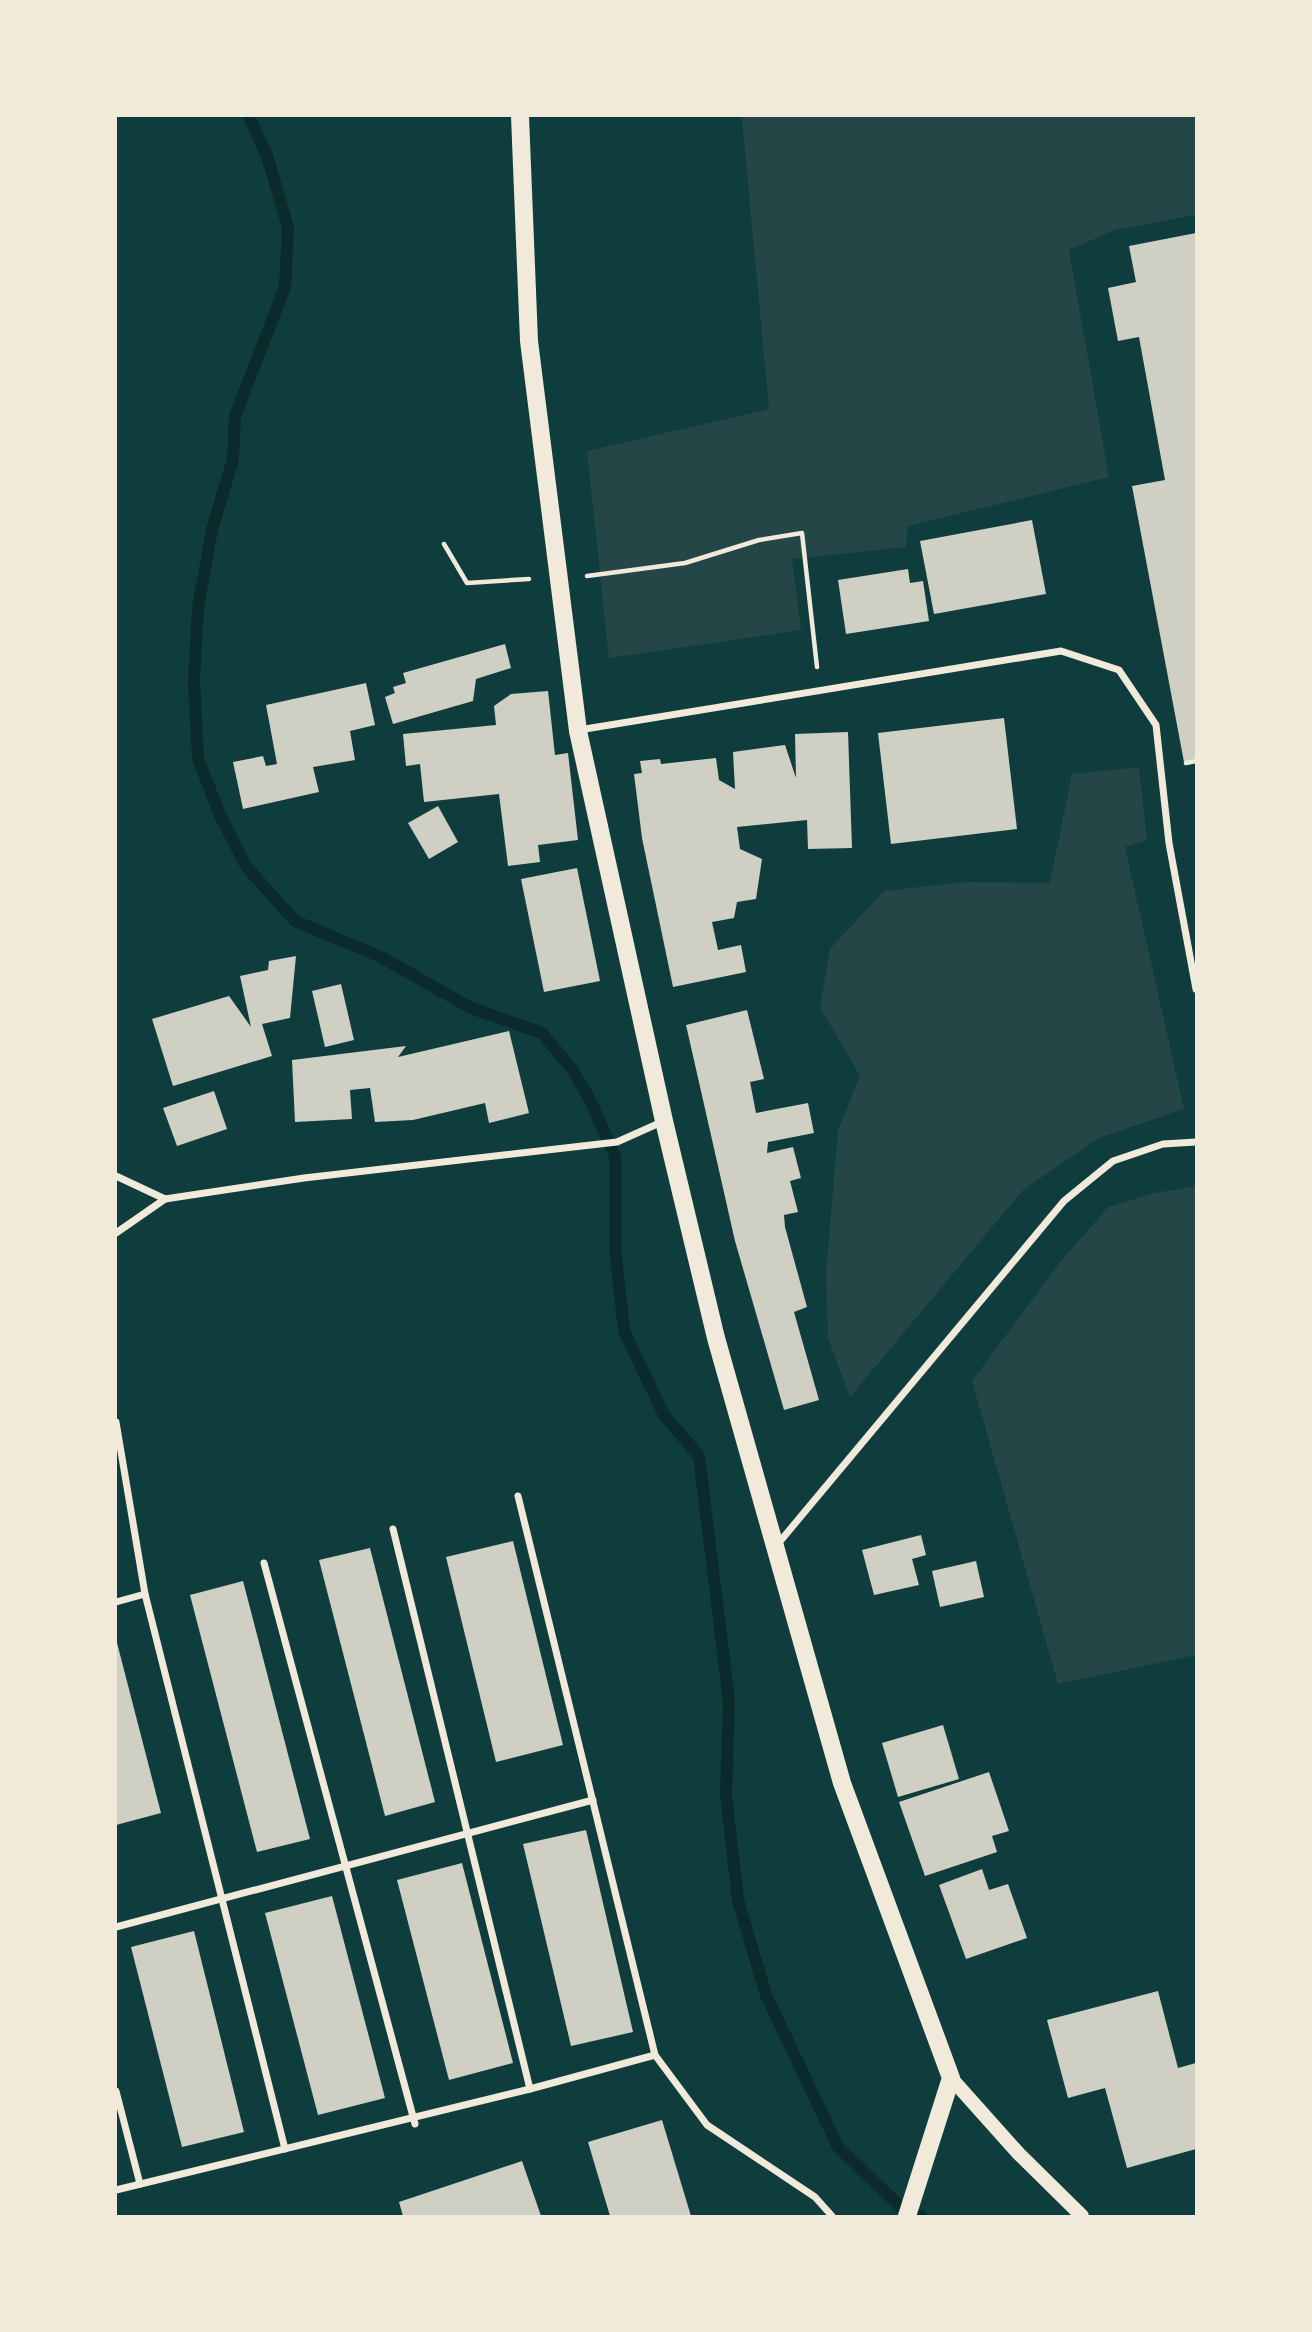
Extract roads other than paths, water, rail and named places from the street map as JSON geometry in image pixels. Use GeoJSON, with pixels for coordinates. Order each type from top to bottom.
{"type":"FeatureCollection","features":[{"type":"Feature","properties":{"kind":"main road"},"geometry":{"type":"LineString","coordinates":[[520,116],[529,341],[578,731],[664,1121],[716,1338],[842,1783],[951,2078],[1019,2154],[1082,2217]]}},
{"type":"Feature","properties":{"kind":"main road"},"geometry":{"type":"LineString","coordinates":[[907,2217],[951,2078]]}},
{"type":"Feature","properties":{"kind":"street"},"geometry":{"type":"LineString","coordinates":[[578,731],[1061,652],[1119,670],[1156,725],[1169,843],[1196,989]]}},
{"type":"Feature","properties":{"kind":"street"},"geometry":{"type":"LineString","coordinates":[[116,1233],[165,1199],[304,1178],[617,1142],[664,1121]]}},
{"type":"Feature","properties":{"kind":"street"},"geometry":{"type":"LineString","coordinates":[[775,1547],[1064,1201],[1113,1161],[1163,1144],[1196,1142]]}},
{"type":"Feature","properties":{"kind":"street"},"geometry":{"type":"LineString","coordinates":[[116,1176],[165,1199]]}},
{"type":"Feature","properties":{"kind":"street"},"geometry":{"type":"LineString","coordinates":[[116,1422],[145,1594],[285,2149]]}},
{"type":"Feature","properties":{"kind":"street"},"geometry":{"type":"LineString","coordinates":[[518,1496],[655,2055],[707,2125],[815,2197],[832,2217]]}},
{"type":"Feature","properties":{"kind":"street"},"geometry":{"type":"LineString","coordinates":[[393,1530],[530,2089]]}},
{"type":"Feature","properties":{"kind":"street"},"geometry":{"type":"LineString","coordinates":[[264,1563],[414,2120]]}},
{"type":"Feature","properties":{"kind":"street"},"geometry":{"type":"LineString","coordinates":[[116,1602],[145,1594]]}},
{"type":"Feature","properties":{"kind":"street"},"geometry":{"type":"LineString","coordinates":[[116,1927],[593,1800]]}},
{"type":"Feature","properties":{"kind":"street"},"geometry":{"type":"LineString","coordinates":[[116,2190],[414,2120],[655,2055]]}},
{"type":"Feature","properties":{"kind":"street"},"geometry":{"type":"LineString","coordinates":[[116,2091],[140,2184]]}},
{"type":"Feature","properties":{"kind":"waterway"},"geometry":{"type":"LineString","coordinates":[[249,116],[267,156],[288,227],[285,287],[235,416],[233,459],[212,530],[198,607],[194,680],[198,758],[219,813],[246,866],[295,921],[381,957],[471,1008],[542,1033],[572,1069],[589,1098],[615,1156],[615,1248],[624,1331],[664,1415],[699,1456],[729,1701],[726,1795],[738,1900],[766,1995],[838,2147],[907,2213],[921,2216]]}}]}
